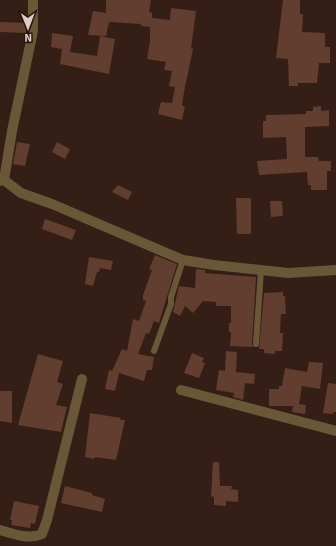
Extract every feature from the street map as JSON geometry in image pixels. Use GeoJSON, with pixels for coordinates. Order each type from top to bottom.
{"type":"FeatureCollection","features":[{"type":"Feature","properties":{"kind":"street"},"geometry":{"type":"LineString","coordinates":[[33,0],[33,31],[2,180],[21,193],[52,204],[183,260],[214,266],[288,273],[336,270]]}},
{"type":"Feature","properties":{"kind":"street"},"geometry":{"type":"LineString","coordinates":[[0,530],[20,536],[36,537],[42,534],[47,520],[82,380]]}},
{"type":"Feature","properties":{"kind":"street"},"geometry":{"type":"LineString","coordinates":[[181,390],[336,430]]}},
{"type":"Feature","properties":{"kind":"lane"},"geometry":{"type":"LineString","coordinates":[[154,351],[171,304],[171,297],[183,260]]}},
{"type":"Feature","properties":{"kind":"lane"},"geometry":{"type":"LineString","coordinates":[[256,344],[261,270]]}},
{"type":"Feature","properties":{"kind":"building"},"geometry":{"type":"Polygon","coordinates":[[[106,0],[151,0],[149,12],[152,13],[152,18],[170,20],[171,8],[196,11],[191,48],[193,49],[184,92],[182,106],[185,106],[182,120],[158,114],[161,102],[172,103],[175,87],[169,86],[172,71],[164,70],[166,62],[147,59],[150,41],[150,27],[141,26],[141,24],[109,22],[106,36],[88,35],[93,11],[106,13],[106,0]]]}},
{"type":"Feature","properties":{"kind":"building"},"geometry":{"type":"Polygon","coordinates":[[[283,0],[300,0],[300,14],[303,14],[302,32],[325,33],[325,47],[330,47],[330,63],[319,63],[317,83],[298,83],[298,86],[289,86],[288,59],[276,58],[283,0]]]}},
{"type":"Feature","properties":{"kind":"building"},"geometry":{"type":"Polygon","coordinates":[[[0,22],[26,23],[26,33],[0,32],[0,22]]]}},
{"type":"Feature","properties":{"kind":"building"},"geometry":{"type":"Polygon","coordinates":[[[52,33],[73,36],[70,52],[97,56],[100,36],[115,39],[109,74],[60,64],[62,49],[51,47],[52,33]]]}},
{"type":"Feature","properties":{"kind":"building"},"geometry":{"type":"Polygon","coordinates":[[[321,106],[321,111],[329,110],[329,126],[305,127],[305,157],[318,157],[319,161],[331,161],[331,171],[327,171],[327,190],[311,190],[311,185],[308,185],[307,172],[259,175],[257,161],[287,159],[286,137],[263,138],[263,121],[266,121],[266,115],[306,114],[306,111],[313,111],[313,107],[321,106]]]}},
{"type":"Feature","properties":{"kind":"building"},"geometry":{"type":"Polygon","coordinates":[[[17,142],[30,144],[25,166],[13,164],[17,142]]]}},
{"type":"Feature","properties":{"kind":"building"},"geometry":{"type":"Polygon","coordinates":[[[57,142],[70,149],[65,159],[52,152],[57,142]]]}},
{"type":"Feature","properties":{"kind":"building"},"geometry":{"type":"Polygon","coordinates":[[[118,185],[132,192],[128,200],[112,192],[118,185]]]}},
{"type":"Feature","properties":{"kind":"building"},"geometry":{"type":"Polygon","coordinates":[[[236,198],[251,198],[251,234],[237,234],[236,198]]]}},
{"type":"Feature","properties":{"kind":"building"},"geometry":{"type":"Polygon","coordinates":[[[270,201],[282,201],[283,216],[271,217],[270,201]]]}},
{"type":"Feature","properties":{"kind":"building"},"geometry":{"type":"Polygon","coordinates":[[[45,219],[76,230],[72,240],[42,229],[45,219]]]}},
{"type":"Feature","properties":{"kind":"building"},"geometry":{"type":"Polygon","coordinates":[[[155,255],[177,264],[159,323],[154,321],[149,334],[146,333],[138,354],[154,357],[152,370],[147,370],[144,381],[119,373],[115,391],[105,389],[109,370],[112,371],[122,349],[127,351],[133,319],[139,321],[146,301],[143,300],[143,295],[152,270],[149,269],[155,255]]]}},
{"type":"Feature","properties":{"kind":"building"},"geometry":{"type":"Polygon","coordinates":[[[89,257],[113,261],[111,270],[100,268],[99,272],[97,272],[93,286],[85,284],[89,257]]]}},
{"type":"Feature","properties":{"kind":"building"},"geometry":{"type":"Polygon","coordinates":[[[196,269],[205,270],[205,273],[256,277],[253,347],[230,346],[231,332],[229,332],[229,323],[231,323],[231,306],[216,306],[216,302],[203,301],[193,313],[185,306],[180,316],[173,312],[179,286],[195,288],[196,269]]]}},
{"type":"Feature","properties":{"kind":"building"},"geometry":{"type":"Polygon","coordinates":[[[283,292],[283,296],[285,296],[286,314],[281,314],[280,333],[283,333],[282,351],[275,351],[275,354],[264,353],[264,349],[259,349],[264,293],[283,292]]]}},
{"type":"Feature","properties":{"kind":"building"},"geometry":{"type":"Polygon","coordinates":[[[226,351],[237,352],[236,372],[255,374],[254,384],[245,383],[243,400],[233,397],[234,393],[216,390],[219,370],[225,371],[226,351]]]}},
{"type":"Feature","properties":{"kind":"building"},"geometry":{"type":"Polygon","coordinates":[[[192,353],[204,358],[202,362],[205,363],[199,378],[184,373],[192,353]]]}},
{"type":"Feature","properties":{"kind":"building"},"geometry":{"type":"Polygon","coordinates":[[[38,354],[63,361],[57,382],[63,384],[56,405],[67,407],[61,432],[18,425],[38,354]]]}},
{"type":"Feature","properties":{"kind":"building"},"geometry":{"type":"Polygon","coordinates":[[[309,362],[323,363],[320,389],[302,386],[299,404],[306,405],[305,414],[292,412],[293,406],[269,406],[269,389],[279,389],[279,386],[282,386],[285,368],[307,372],[309,362]]]}},
{"type":"Feature","properties":{"kind":"building"},"geometry":{"type":"Polygon","coordinates":[[[328,383],[336,384],[336,412],[333,412],[333,414],[323,413],[328,383]]]}},
{"type":"Feature","properties":{"kind":"building"},"geometry":{"type":"Polygon","coordinates":[[[0,391],[12,391],[12,423],[0,421],[0,391]]]}},
{"type":"Feature","properties":{"kind":"building"},"geometry":{"type":"Polygon","coordinates":[[[90,413],[125,420],[116,460],[85,457],[90,413]]]}},
{"type":"Feature","properties":{"kind":"building"},"geometry":{"type":"Polygon","coordinates":[[[213,462],[219,462],[220,486],[232,486],[231,489],[238,490],[238,502],[226,501],[226,506],[214,505],[214,497],[211,496],[213,462]]]}},
{"type":"Feature","properties":{"kind":"building"},"geometry":{"type":"Polygon","coordinates":[[[65,486],[92,493],[92,495],[105,499],[102,512],[61,503],[65,486]]]}},
{"type":"Feature","properties":{"kind":"building"},"geometry":{"type":"Polygon","coordinates":[[[14,501],[39,506],[35,524],[31,523],[30,528],[11,525],[12,520],[10,520],[14,501]]]}}]}
